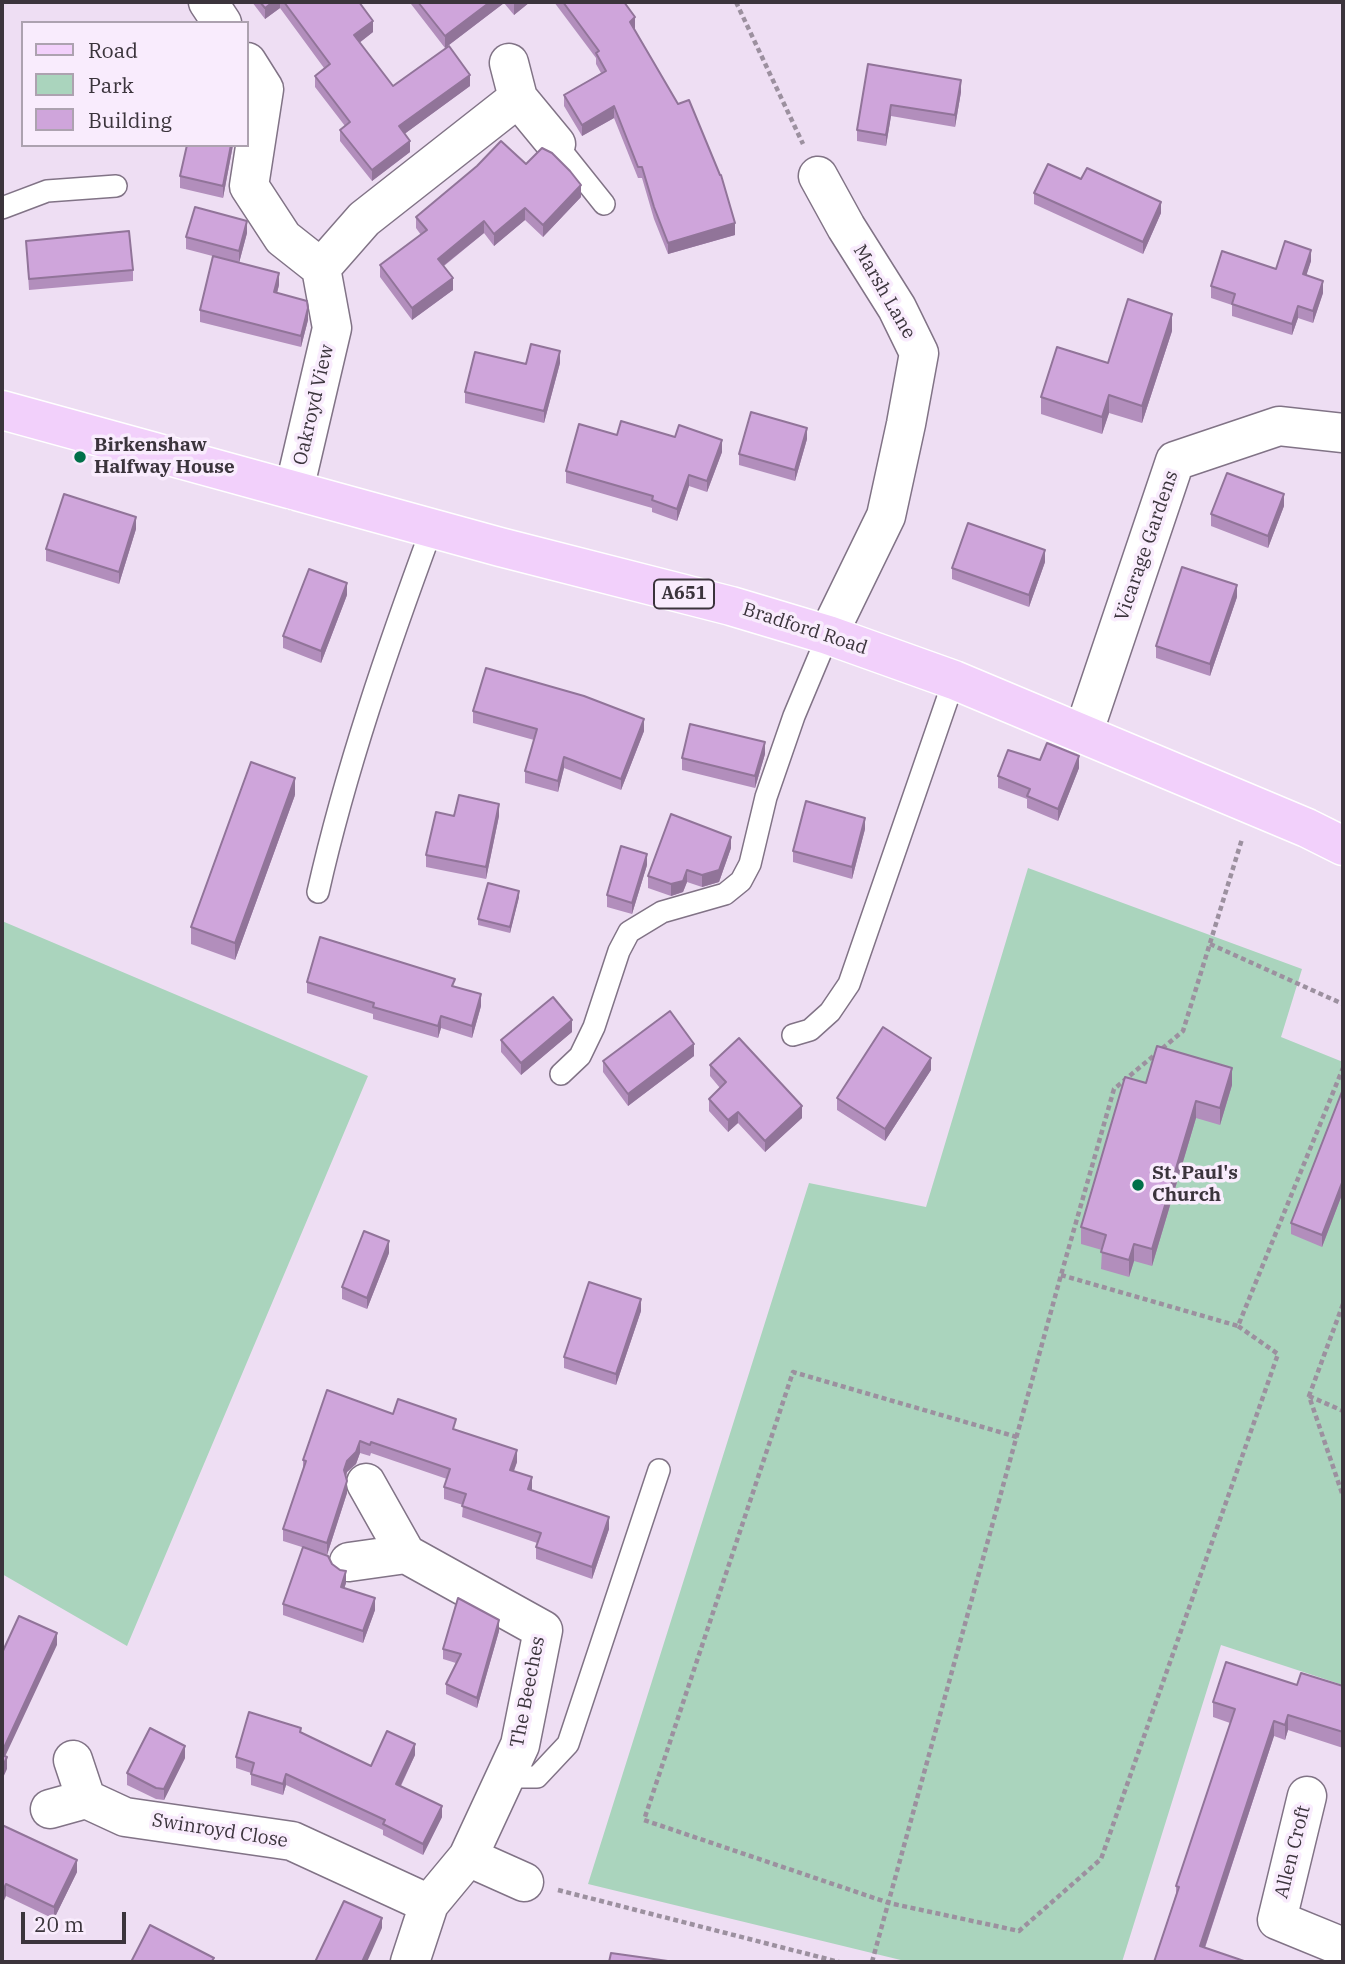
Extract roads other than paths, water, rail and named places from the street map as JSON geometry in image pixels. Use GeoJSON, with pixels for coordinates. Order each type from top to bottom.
{"type":"FeatureCollection","features":[{"type":"Feature","properties":{"kind":"main road","name":"Bradford Road"},"geometry":{"type":"LineString","coordinates":[[2,410],[432,528],[731,606],[828,635],[954,680],[1343,846]]}},
{"type":"Feature","properties":{"kind":"street"},"geometry":{"type":"LineString","coordinates":[[208,2],[221,21]]}},
{"type":"Feature","properties":{"kind":"street"},"geometry":{"type":"LineString","coordinates":[[248,64],[264,89],[248,186],[283,238],[321,268],[364,219],[514,81],[556,144]]}},
{"type":"Feature","properties":{"kind":"street","name":"Marsh Lane"},"geometry":{"type":"LineString","coordinates":[[818,176],[845,227],[897,308],[919,353],[886,516],[828,635]]}},
{"type":"Feature","properties":{"kind":"street","name":"Oakroyd View"},"geometry":{"type":"LineString","coordinates":[[294,490],[332,328],[321,268]]}},
{"type":"Feature","properties":{"kind":"street","name":"Vicarage Gardens"},"geometry":{"type":"LineString","coordinates":[[1083,734],[1175,461],[1279,426],[1343,433]]}},
{"type":"Feature","properties":{"kind":"street"},"geometry":{"type":"LineString","coordinates":[[349,1562],[406,1555],[366,1483]]}},
{"type":"Feature","properties":{"kind":"street","name":"The Beeches"},"geometry":{"type":"LineString","coordinates":[[406,1555],[543,1630],[520,1745],[468,1857],[429,1904]]}},
{"type":"Feature","properties":{"kind":"street","name":"Swinroyd Close"},"geometry":{"type":"LineString","coordinates":[[73,1760],[68,1804],[125,1817],[292,1841],[429,1904]]}},
{"type":"Feature","properties":{"kind":"street","name":"Allen Croft"},"geometry":{"type":"LineString","coordinates":[[1307,1796],[1277,1920],[1343,1947]]}},
{"type":"Feature","properties":{"kind":"street"},"geometry":{"type":"LineString","coordinates":[[468,1857],[524,1882]]}},
{"type":"Feature","properties":{"kind":"street"},"geometry":{"type":"LineString","coordinates":[[410,1962],[429,1904]]}},
{"type":"Feature","properties":{"kind":"lane"},"geometry":{"type":"LineString","coordinates":[[556,144],[604,204]]}},
{"type":"Feature","properties":{"kind":"lane"},"geometry":{"type":"LineString","coordinates":[[2,208],[47,191],[116,186]]}},
{"type":"Feature","properties":{"kind":"lane"},"geometry":{"type":"LineString","coordinates":[[318,892],[332,828],[386,656],[432,528]]}},
{"type":"Feature","properties":{"kind":"lane"},"geometry":{"type":"LineString","coordinates":[[561,1074],[580,1056],[594,1027],[619,951],[629,932],[662,912],[725,894],[741,881],[750,864],[766,796],[790,728],[828,635]]}},
{"type":"Feature","properties":{"kind":"lane"},"geometry":{"type":"LineString","coordinates":[[793,1035],[810,1030],[830,1012],[849,984],[954,680]]}},
{"type":"Feature","properties":{"kind":"lane"},"geometry":{"type":"LineString","coordinates":[[505,1777],[537,1777],[568,1744],[659,1470]]}},
{"type":"Feature","properties":{"kind":"place","name":"Birkenshaw Halfway House"},"geometry":{"type":"Point","coordinates":[80,457]}},
{"type":"Feature","properties":{"kind":"place","name":"St. Paul's Church"},"geometry":{"type":"Point","coordinates":[1138,1185]}}]}
